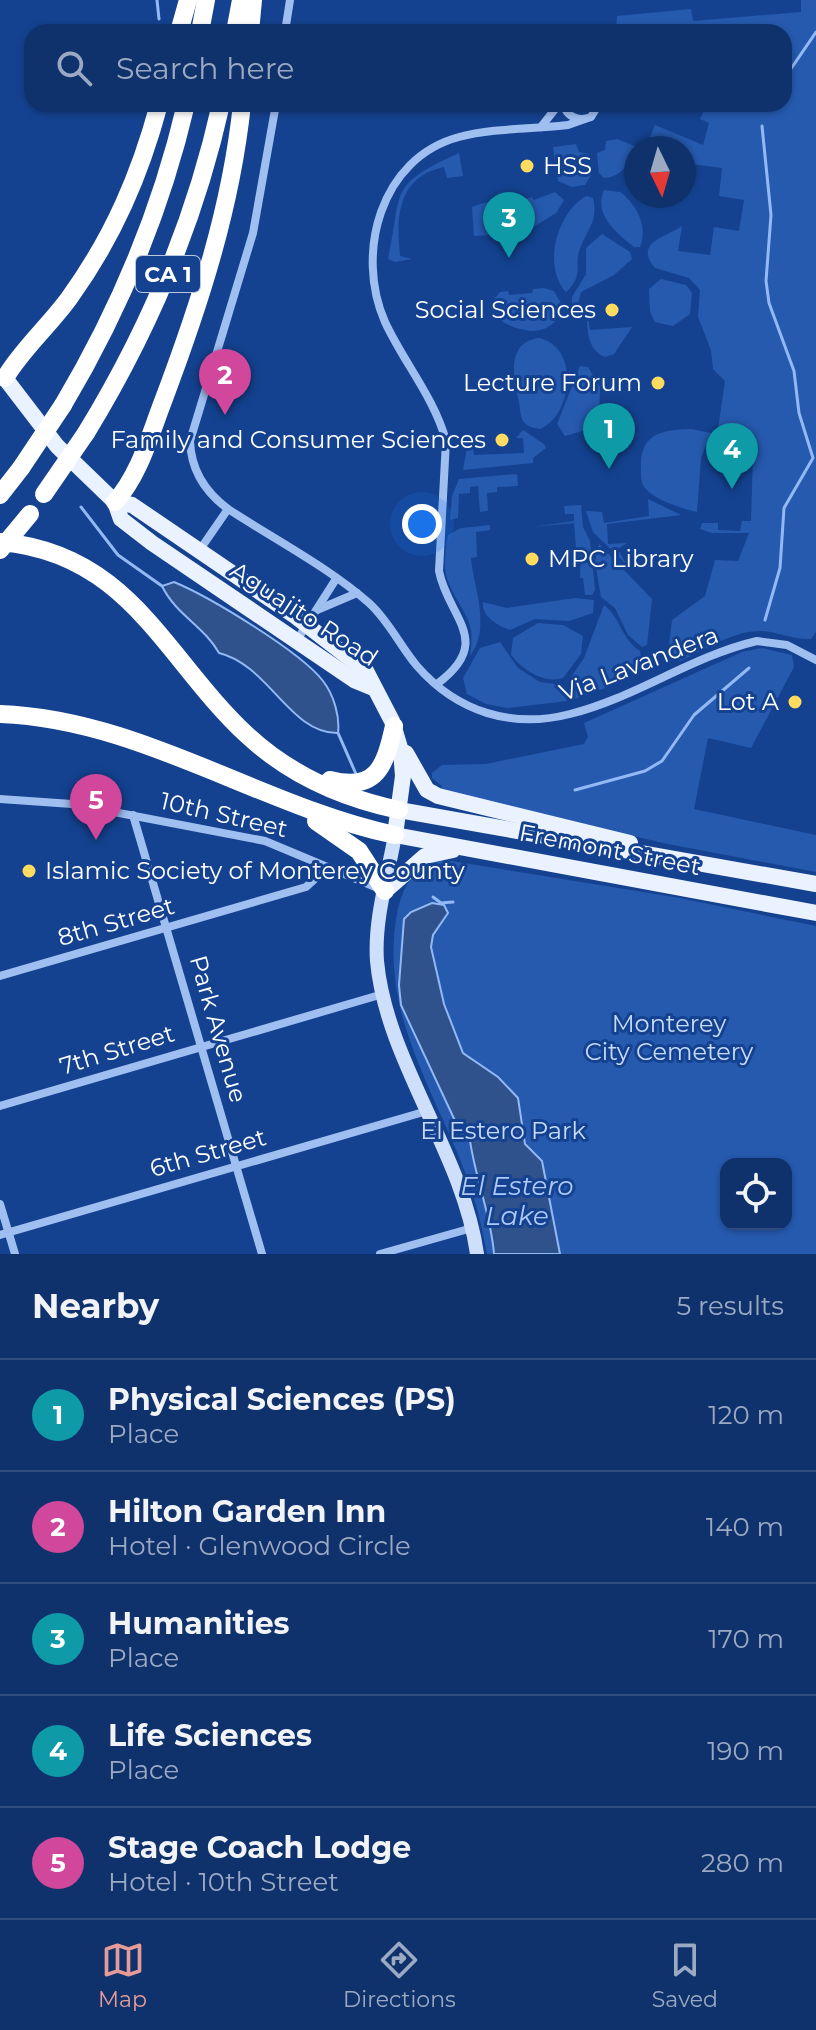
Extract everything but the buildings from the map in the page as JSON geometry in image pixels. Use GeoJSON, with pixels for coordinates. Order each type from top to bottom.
{"type":"FeatureCollection","features":[{"type":"Feature","properties":{"kind":"highway"},"geometry":{"type":"LineString","coordinates":[[181,24],[188,0]]}},
{"type":"Feature","properties":{"kind":"highway"},"geometry":{"type":"LineString","coordinates":[[202,24],[206,0]]}},
{"type":"Feature","properties":{"kind":"highway"},"geometry":{"type":"LineString","coordinates":[[236,24],[241,0]]}},
{"type":"Feature","properties":{"kind":"highway"},"geometry":{"type":"LineString","coordinates":[[251,24],[253,0]]}},
{"type":"Feature","properties":{"kind":"highway"},"geometry":{"type":"LineString","coordinates":[[5,378],[68,299],[110,235],[137,177],[157,112]]}},
{"type":"Feature","properties":{"kind":"highway","name":"CA 1"},"geometry":{"type":"LineString","coordinates":[[0,495],[63,405],[107,325],[137,261],[161,193],[184,112]]}},
{"type":"Feature","properties":{"kind":"highway","name":"CA 1"},"geometry":{"type":"LineString","coordinates":[[0,550],[86,433],[133,352],[172,265],[200,186],[219,112]]}},
{"type":"Feature","properties":{"kind":"highway"},"geometry":{"type":"LineString","coordinates":[[115,502],[137,468],[202,295],[226,206],[241,112]]}},
{"type":"Feature","properties":{"kind":"highway"},"geometry":{"type":"LineString","coordinates":[[0,542],[68,560],[120,591],[146,615],[245,733],[292,770],[344,794],[399,810]]}},
{"type":"Feature","properties":{"kind":"highway"},"geometry":{"type":"LineString","coordinates":[[0,714],[58,719],[105,731],[344,823],[395,835]]}},
{"type":"Feature","properties":{"kind":"highway"},"geometry":{"type":"LineString","coordinates":[[292,770],[341,783],[368,780],[384,763],[394,726]]}},
{"type":"Feature","properties":{"kind":"highway"},"geometry":{"type":"LineString","coordinates":[[287,802],[355,848],[385,891]]}},
{"type":"Feature","properties":{"kind":"main road"},"geometry":{"type":"LineString","coordinates":[[5,378],[57,446],[115,502]]}},
{"type":"Feature","properties":{"kind":"main road","name":"Aguajito Road"},"geometry":{"type":"LineString","coordinates":[[115,502],[132,505],[198,552],[312,618],[366,671],[371,687],[354,680],[141,535],[118,515],[115,502]]}},
{"type":"Feature","properties":{"kind":"main road"},"geometry":{"type":"LineString","coordinates":[[371,687],[420,780],[427,790],[438,796],[574,827],[697,863]]}},
{"type":"Feature","properties":{"kind":"main road"},"geometry":{"type":"LineString","coordinates":[[394,726],[403,768],[377,946],[383,994],[463,1195],[477,1254]]}},
{"type":"Feature","properties":{"kind":"main road","name":"Fremont Street"},"geometry":{"type":"LineString","coordinates":[[399,810],[816,884]]}},
{"type":"Feature","properties":{"kind":"main road","name":"Fremont Street"},"geometry":{"type":"LineString","coordinates":[[395,835],[816,913]]}},
{"type":"Feature","properties":{"kind":"main road"},"geometry":{"type":"LineString","coordinates":[[385,891],[425,856],[468,848]]}},
{"type":"Feature","properties":{"kind":"street"},"geometry":{"type":"LineString","coordinates":[[286,24],[290,0]]}},
{"type":"Feature","properties":{"kind":"street","name":"Via Lavandera"},"geometry":{"type":"LineString","coordinates":[[275,112],[253,233],[190,441],[192,460],[201,483],[228,509],[357,593],[380,615],[418,668],[476,711],[504,719],[532,720],[590,708],[757,641],[787,645],[816,660]]}},
{"type":"Feature","properties":{"kind":"street"},"geometry":{"type":"LineString","coordinates":[[541,128],[554,112]]}},
{"type":"Feature","properties":{"kind":"street"},"geometry":{"type":"LineString","coordinates":[[568,112],[573,118],[585,119]]}},
{"type":"Feature","properties":{"kind":"street"},"geometry":{"type":"LineString","coordinates":[[437,684],[453,671],[465,639],[463,622],[443,588],[439,571],[446,441],[437,414],[392,336],[379,305],[373,272],[375,235],[397,179],[419,157],[457,138],[541,128],[585,119],[595,112]]}},
{"type":"Feature","properties":{"kind":"street"},"geometry":{"type":"LineString","coordinates":[[198,552],[228,509]]}},
{"type":"Feature","properties":{"kind":"street"},"geometry":{"type":"LineString","coordinates":[[297,640],[336,579]]}},
{"type":"Feature","properties":{"kind":"street"},"geometry":{"type":"LineString","coordinates":[[312,618],[357,593]]}},
{"type":"Feature","properties":{"kind":"street","name":"10th Street"},"geometry":{"type":"LineString","coordinates":[[0,799],[38,799],[265,841],[385,891]]}},
{"type":"Feature","properties":{"kind":"street","name":"Park Avenue"},"geometry":{"type":"LineString","coordinates":[[133,815],[262,1254]]}},
{"type":"Feature","properties":{"kind":"street","name":"8th Street"},"geometry":{"type":"LineString","coordinates":[[0,976],[306,887],[328,867]]}},
{"type":"Feature","properties":{"kind":"street","name":"7th Street"},"geometry":{"type":"LineString","coordinates":[[0,1106],[383,994]]}},
{"type":"Feature","properties":{"kind":"street","name":"6th Street"},"geometry":{"type":"LineString","coordinates":[[4,1234],[427,1111]]}},
{"type":"Feature","properties":{"kind":"street"},"geometry":{"type":"LineString","coordinates":[[0,1204],[4,1234],[15,1254]]}},
{"type":"Feature","properties":{"kind":"street"},"geometry":{"type":"LineString","coordinates":[[380,1254],[472,1228]]}},
{"type":"Feature","properties":{"kind":"green space"},"geometry":{"type":"Polygon","coordinates":[[[801,0],[816,0],[816,632],[811,639],[762,631],[741,634],[680,661],[668,654],[672,620],[705,596],[715,560],[738,561],[749,533],[712,533],[700,529],[702,523],[718,523],[718,530],[740,531],[742,521],[751,521],[753,457],[735,456],[735,450],[715,449],[725,381],[713,369],[711,350],[698,317],[700,290],[689,278],[655,268],[648,252],[655,241],[682,226],[678,251],[710,255],[714,227],[739,231],[744,200],[719,196],[722,168],[696,165],[696,142],[703,145],[709,123],[700,119],[703,112],[792,112],[792,24],[616,24],[617,16],[691,9],[693,21],[801,12],[801,0]]]}},
{"type":"Feature","properties":{"kind":"green space"},"geometry":{"type":"Polygon","coordinates":[[[655,125],[681,136],[650,136],[655,125]]]}},
{"type":"Feature","properties":{"kind":"green space"},"geometry":{"type":"Polygon","coordinates":[[[617,139],[624,142],[624,169],[604,178],[599,173],[597,153],[605,150],[606,141],[617,139]]]}},
{"type":"Feature","properties":{"kind":"green space"},"geometry":{"type":"Polygon","coordinates":[[[576,144],[579,152],[589,154],[591,175],[585,185],[572,187],[558,181],[553,147],[576,144]]]}},
{"type":"Feature","properties":{"kind":"green space"},"geometry":{"type":"Polygon","coordinates":[[[459,153],[463,176],[447,178],[444,167],[428,172],[408,189],[400,213],[399,241],[400,256],[412,259],[395,262],[388,259],[398,204],[408,183],[459,153]]]}},
{"type":"Feature","properties":{"kind":"green space"},"geometry":{"type":"Polygon","coordinates":[[[604,190],[620,192],[624,196],[624,208],[635,208],[643,231],[640,247],[634,247],[608,223],[601,199],[604,190]]]}},
{"type":"Feature","properties":{"kind":"green space"},"geometry":{"type":"Polygon","coordinates":[[[555,192],[564,200],[556,213],[524,233],[511,227],[506,234],[474,236],[472,207],[532,197],[534,200],[555,192]]]}},
{"type":"Feature","properties":{"kind":"green space"},"geometry":{"type":"Polygon","coordinates":[[[586,196],[593,198],[594,218],[579,253],[576,279],[566,292],[555,268],[556,241],[567,215],[586,196]]]}},
{"type":"Feature","properties":{"kind":"green space"},"geometry":{"type":"Polygon","coordinates":[[[602,234],[630,252],[632,259],[614,275],[581,292],[578,305],[572,306],[572,297],[586,274],[586,248],[602,234]]]}},
{"type":"Feature","properties":{"kind":"green space"},"geometry":{"type":"Polygon","coordinates":[[[661,279],[686,285],[692,293],[690,314],[673,326],[655,322],[650,312],[649,289],[661,279]]]}},
{"type":"Feature","properties":{"kind":"green space"},"geometry":{"type":"Polygon","coordinates":[[[533,289],[554,291],[561,303],[558,316],[543,329],[522,330],[492,313],[491,303],[500,292],[508,291],[509,295],[532,293],[533,289]]]}},
{"type":"Feature","properties":{"kind":"green space"},"geometry":{"type":"Polygon","coordinates":[[[587,312],[590,330],[632,327],[614,354],[605,357],[591,344],[587,312]]]}},
{"type":"Feature","properties":{"kind":"green space"},"geometry":{"type":"Polygon","coordinates":[[[539,338],[552,344],[561,354],[567,382],[560,410],[540,429],[529,426],[522,419],[514,372],[514,362],[521,346],[539,338]]]}},
{"type":"Feature","properties":{"kind":"green space"},"geometry":{"type":"Polygon","coordinates":[[[580,366],[588,367],[600,387],[599,417],[586,430],[565,436],[557,424],[580,366]]]}},
{"type":"Feature","properties":{"kind":"green space"},"geometry":{"type":"Polygon","coordinates":[[[691,429],[711,433],[701,458],[697,512],[656,497],[645,488],[641,476],[642,453],[650,439],[672,430],[691,429]]]}},
{"type":"Feature","properties":{"kind":"green space"},"geometry":{"type":"Polygon","coordinates":[[[523,430],[546,448],[533,458],[533,463],[463,470],[467,447],[473,447],[474,455],[524,453],[523,438],[516,438],[523,430]]]}},
{"type":"Feature","properties":{"kind":"green space"},"geometry":{"type":"Polygon","coordinates":[[[517,474],[518,486],[497,487],[497,492],[487,493],[488,511],[480,512],[478,486],[470,487],[470,493],[459,494],[458,518],[450,520],[452,496],[459,479],[517,474]]]}},
{"type":"Feature","properties":{"kind":"green space"},"geometry":{"type":"Polygon","coordinates":[[[648,499],[681,515],[607,524],[608,544],[627,543],[618,549],[626,564],[593,532],[586,511],[602,512],[604,523],[649,516],[648,499]]]}},
{"type":"Feature","properties":{"kind":"green space"},"geometry":{"type":"Polygon","coordinates":[[[581,505],[583,527],[590,541],[595,590],[592,595],[585,595],[583,578],[580,578],[581,548],[576,548],[574,523],[532,527],[574,521],[574,514],[565,514],[564,506],[581,505]]]}},
{"type":"Feature","properties":{"kind":"green space"},"geometry":{"type":"Polygon","coordinates":[[[490,525],[490,530],[476,532],[477,557],[471,558],[481,620],[480,633],[470,656],[470,626],[447,580],[446,547],[448,535],[461,528],[490,525]]]}},
{"type":"Feature","properties":{"kind":"green space"},"geometry":{"type":"Polygon","coordinates":[[[599,544],[652,599],[647,645],[642,647],[628,635],[615,608],[601,597],[595,562],[599,544]]]}},
{"type":"Feature","properties":{"kind":"green space"},"geometry":{"type":"Polygon","coordinates":[[[575,598],[594,600],[593,613],[569,621],[535,619],[510,630],[491,620],[483,607],[483,602],[507,608],[575,598]]]}},
{"type":"Feature","properties":{"kind":"green space"},"geometry":{"type":"Polygon","coordinates":[[[604,605],[629,641],[640,651],[642,660],[619,683],[572,700],[569,680],[584,658],[604,605]]]}},
{"type":"Feature","properties":{"kind":"green space"},"geometry":{"type":"Polygon","coordinates":[[[538,623],[563,625],[583,636],[581,654],[563,678],[549,679],[534,674],[511,655],[513,638],[538,623]]]}},
{"type":"Feature","properties":{"kind":"green space"},"geometry":{"type":"Polygon","coordinates":[[[500,642],[518,668],[540,682],[561,685],[567,701],[507,708],[486,704],[467,694],[463,678],[480,648],[500,642]]]}},
{"type":"Feature","properties":{"kind":"green space"},"geometry":{"type":"Polygon","coordinates":[[[762,648],[792,655],[794,667],[751,748],[708,738],[694,809],[816,835],[816,872],[668,844],[440,792],[442,786],[432,778],[432,773],[442,765],[486,764],[584,744],[588,737],[584,723],[742,652],[762,648]]]}},
{"type":"Feature","properties":{"kind":"green space","name":"Monterey City Cemetery"},"geometry":{"type":"Polygon","coordinates":[[[439,859],[680,898],[816,926],[816,1254],[487,1254],[470,1186],[413,1049],[396,984],[393,950],[399,905],[410,880],[422,867],[439,859]]]}},
{"type":"Feature","properties":{"kind":"water"},"geometry":{"type":"Polygon","coordinates":[[[174,582],[254,626],[312,669],[333,699],[338,733],[306,723],[252,671],[219,653],[162,586],[174,582]]]}},
{"type":"Feature","properties":{"kind":"water","name":"El Estero Lake"},"geometry":{"type":"Polygon","coordinates":[[[432,903],[444,905],[448,913],[433,935],[431,947],[444,1004],[463,1053],[498,1077],[518,1098],[525,1144],[542,1161],[560,1254],[494,1254],[469,1133],[457,1125],[401,1005],[399,985],[404,919],[411,912],[432,903]]]}},
{"type":"Feature","properties":{"kind":"waterway"},"geometry":{"type":"LineString","coordinates":[[157,0],[159,19]]}},
{"type":"Feature","properties":{"kind":"waterway"},"geometry":{"type":"LineString","coordinates":[[792,67],[816,32]]}},
{"type":"Feature","properties":{"kind":"waterway"},"geometry":{"type":"LineString","coordinates":[[762,126],[771,215],[766,281],[769,303],[794,371],[799,413],[813,458],[784,508],[780,568],[765,620]]}},
{"type":"Feature","properties":{"kind":"waterway"},"geometry":{"type":"LineString","coordinates":[[81,507],[118,555],[162,586]]}},
{"type":"Feature","properties":{"kind":"waterway"},"geometry":{"type":"LineString","coordinates":[[575,790],[645,771],[662,761],[694,715],[749,668]]}},
{"type":"Feature","properties":{"kind":"waterway"},"geometry":{"type":"LineString","coordinates":[[338,733],[356,774]]}},
{"type":"Feature","properties":{"kind":"waterway"},"geometry":{"type":"LineString","coordinates":[[433,897],[441,903],[453,902]]}},
{"type":"Feature","properties":{"kind":"place","name":"HSS"},"geometry":{"type":"Point","coordinates":[527,166]}},
{"type":"Feature","properties":{"kind":"place","name":"Humanities"},"geometry":{"type":"Point","coordinates":[509,258]}},
{"type":"Feature","properties":{"kind":"place","name":"Social Sciences"},"geometry":{"type":"Point","coordinates":[612,310]}},
{"type":"Feature","properties":{"kind":"place","name":"Lecture Forum"},"geometry":{"type":"Point","coordinates":[658,383]}},
{"type":"Feature","properties":{"kind":"place","name":"Hilton Garden Inn"},"geometry":{"type":"Point","coordinates":[225,415]}},
{"type":"Feature","properties":{"kind":"place","name":"Family and Consumer Sciences"},"geometry":{"type":"Point","coordinates":[502,440]}},
{"type":"Feature","properties":{"kind":"place","name":"Physical Sciences (PS)"},"geometry":{"type":"Point","coordinates":[609,469]}},
{"type":"Feature","properties":{"kind":"place","name":"Life Sciences"},"geometry":{"type":"Point","coordinates":[732,489]}},
{"type":"Feature","properties":{"kind":"place","name":"MPC Library"},"geometry":{"type":"Point","coordinates":[532,559]}},
{"type":"Feature","properties":{"kind":"place","name":"Lot A"},"geometry":{"type":"Point","coordinates":[795,702]}},
{"type":"Feature","properties":{"kind":"place","name":"Stage Coach Lodge"},"geometry":{"type":"Point","coordinates":[96,840]}},
{"type":"Feature","properties":{"kind":"place","name":"Islamic Society of Monterey County"},"geometry":{"type":"Point","coordinates":[29,871]}},
{"type":"Feature","properties":{"kind":"park label","name":"El Estero Park"},"geometry":{"type":"Point","coordinates":[503,1131]}}]}
